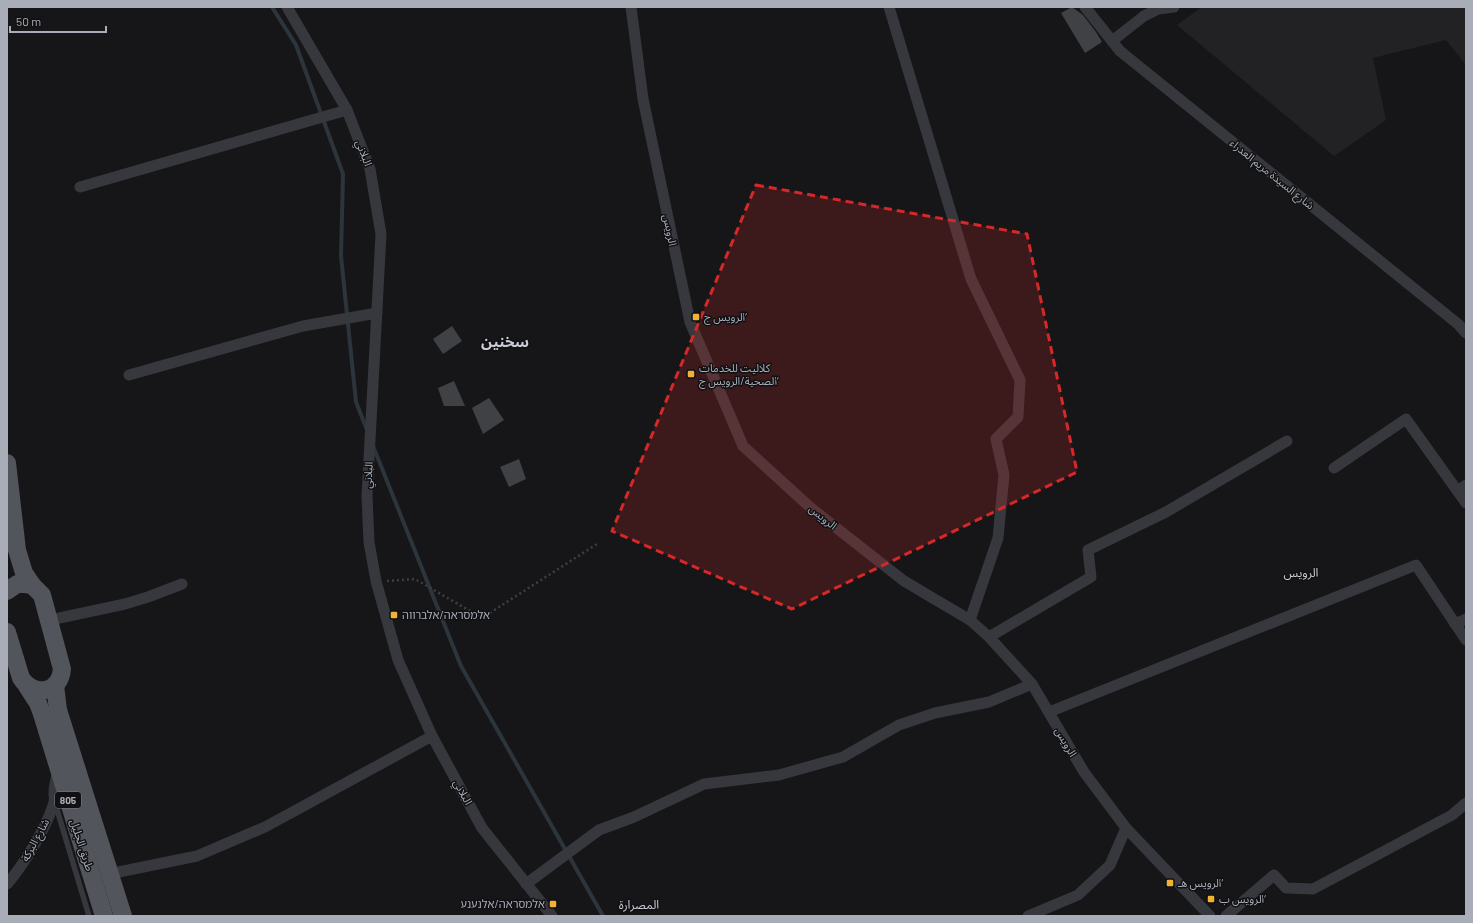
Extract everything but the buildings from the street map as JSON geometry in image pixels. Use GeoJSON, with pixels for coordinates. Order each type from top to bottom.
{"type":"FeatureCollection","features":[{"type":"Feature","properties":{"kind":"main road","name":"805"},"geometry":{"type":"LineString","coordinates":[[7,463],[17,550],[24,573],[32,585],[42,594],[62,669],[55,685]]}},
{"type":"Feature","properties":{"kind":"main road"},"geometry":{"type":"LineString","coordinates":[[7,591],[17,584],[32,585]]}},
{"type":"Feature","properties":{"kind":"main road","name":"805"},"geometry":{"type":"LineString","coordinates":[[7,632],[20,678],[27,686]]}},
{"type":"Feature","properties":{"kind":"main road"},"geometry":{"type":"LineString","coordinates":[[27,686],[37,691],[44,691],[55,685]]}},
{"type":"Feature","properties":{"kind":"main road","name":"طريق الجليل"},"geometry":{"type":"LineString","coordinates":[[55,685],[58,710],[123,916]]}},
{"type":"Feature","properties":{"kind":"main road","name":"طريق الجليل"},"geometry":{"type":"LineString","coordinates":[[27,686],[38,702],[104,916]]}},
{"type":"Feature","properties":{"kind":"street","name":"البلاني"},"geometry":{"type":"LineString","coordinates":[[287,7],[347,110],[370,169],[381,234],[367,496],[370,542],[376,581],[398,660],[432,736],[482,828],[552,916]]}},
{"type":"Feature","properties":{"kind":"street","name":"الرويس"},"geometry":{"type":"LineString","coordinates":[[631,7],[643,99],[690,322],[743,446],[811,508],[904,581],[970,620],[989,637],[1032,684],[1084,772],[1126,828],[1210,916]]}},
{"type":"Feature","properties":{"kind":"street"},"geometry":{"type":"LineString","coordinates":[[890,7],[971,279],[1020,380],[1018,417],[996,439],[1004,476],[998,538],[970,620]]}},
{"type":"Feature","properties":{"kind":"street","name":"شارع السيدة مريم العدراء"},"geometry":{"type":"LineString","coordinates":[[1085,7],[1120,51],[1458,324],[1466,333]]}},
{"type":"Feature","properties":{"kind":"street"},"geometry":{"type":"LineString","coordinates":[[1112,41],[1144,16],[1158,9],[1174,7]]}},
{"type":"Feature","properties":{"kind":"street"},"geometry":{"type":"LineString","coordinates":[[80,187],[347,110]]}},
{"type":"Feature","properties":{"kind":"street"},"geometry":{"type":"LineString","coordinates":[[129,375],[303,326],[376,313]]}},
{"type":"Feature","properties":{"kind":"street"},"geometry":{"type":"LineString","coordinates":[[1334,468],[1406,418],[1462,488],[1466,502]]}},
{"type":"Feature","properties":{"kind":"street"},"geometry":{"type":"LineString","coordinates":[[989,637],[1091,577],[1088,550],[1166,512],[1287,441]]}},
{"type":"Feature","properties":{"kind":"street"},"geometry":{"type":"LineString","coordinates":[[1049,712],[1416,565],[1466,640]]}},
{"type":"Feature","properties":{"kind":"street"},"geometry":{"type":"LineString","coordinates":[[50,620],[125,604],[182,584]]}},
{"type":"Feature","properties":{"kind":"street"},"geometry":{"type":"LineString","coordinates":[[1455,624],[1466,619]]}},
{"type":"Feature","properties":{"kind":"street"},"geometry":{"type":"LineString","coordinates":[[526,884],[599,830],[634,817],[704,784],[779,775],[842,756],[899,725],[935,713],[989,702],[1032,684]]}},
{"type":"Feature","properties":{"kind":"street"},"geometry":{"type":"LineString","coordinates":[[109,874],[197,856],[265,827],[432,736]]}},
{"type":"Feature","properties":{"kind":"street","name":"شارع البركة"},"geometry":{"type":"LineString","coordinates":[[7,884],[13,878],[30,851],[55,800],[55,782],[58,769]]}},
{"type":"Feature","properties":{"kind":"street"},"geometry":{"type":"LineString","coordinates":[[1226,916],[1274,875],[1286,888],[1312,889],[1452,815],[1466,803]]}},
{"type":"Feature","properties":{"kind":"street"},"geometry":{"type":"LineString","coordinates":[[1028,916],[1078,895],[1110,865],[1126,828]]}},
{"type":"Feature","properties":{"kind":"lane"},"geometry":{"type":"LineString","coordinates":[[55,800],[89,916]]}},
{"type":"Feature","properties":{"kind":"path"},"geometry":{"type":"LineString","coordinates":[[376,581],[415,579],[482,618],[597,544]]}},
{"type":"Feature","properties":{"kind":"highlighted area"},"geometry":{"type":"Polygon","coordinates":[[[756,185],[1027,234],[1077,472],[792,609],[612,531],[756,185]]]}},
{"type":"Feature","properties":{"kind":"shaded area"},"geometry":{"type":"Polygon","coordinates":[[[1202,7],[1466,7],[1466,65],[1446,40],[1373,58],[1386,120],[1334,156],[1177,25],[1202,7]]]}},
{"type":"Feature","properties":{"kind":"waterway"},"geometry":{"type":"LineString","coordinates":[[272,7],[296,45],[343,174],[341,256],[356,402],[367,430]]}},
{"type":"Feature","properties":{"kind":"waterway"},"geometry":{"type":"LineString","coordinates":[[373,446],[461,666],[603,916]]}},
{"type":"Feature","properties":{"kind":"place","name":"الرويس ج‘"},"geometry":{"type":"Point","coordinates":[696,317]}},
{"type":"Feature","properties":{"kind":"place","name":"كلاليت للخدمات الصحية/الرويس ج‘"},"geometry":{"type":"Point","coordinates":[691,374]}},
{"type":"Feature","properties":{"kind":"place","name":"אלמסראה/אלברווה"},"geometry":{"type":"Point","coordinates":[394,615]}},
{"type":"Feature","properties":{"kind":"place","name":"الرويس هـ‘"},"geometry":{"type":"Point","coordinates":[1170,883]}},
{"type":"Feature","properties":{"kind":"place","name":"الرويس ب‘"},"geometry":{"type":"Point","coordinates":[1211,899]}},
{"type":"Feature","properties":{"kind":"place","name":"אלמסראה/אלנענע"},"geometry":{"type":"Point","coordinates":[553,904]}},
{"type":"Feature","properties":{"kind":"district","name":"سخنين"},"geometry":{"type":"Point","coordinates":[505,342]}},
{"type":"Feature","properties":{"kind":"district","name":"الرويس"},"geometry":{"type":"Point","coordinates":[1301,573]}},
{"type":"Feature","properties":{"kind":"district","name":"المصرارة"},"geometry":{"type":"Point","coordinates":[639,905]}}]}
